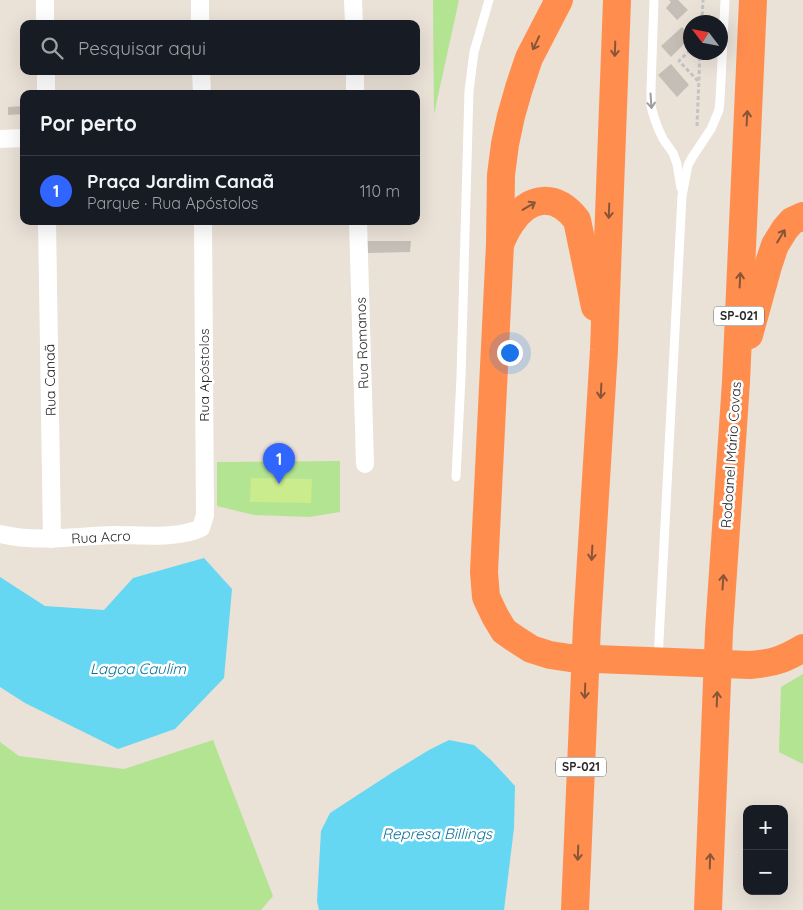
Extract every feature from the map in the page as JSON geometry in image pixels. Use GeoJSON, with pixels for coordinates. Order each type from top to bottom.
{"type":"FeatureCollection","features":[{"type":"Feature","properties":{"kind":"highway"},"geometry":{"type":"LineString","coordinates":[[559,0],[529,58],[519,88],[505,144],[501,175],[500,244],[484,572],[486,597],[494,616],[504,631],[531,649],[550,656],[750,665],[769,664],[788,657],[803,648]]}},
{"type":"Feature","properties":{"kind":"highway","name":"SP-021"},"geometry":{"type":"LineString","coordinates":[[575,910],[588,625],[604,350],[616,0]]}},
{"type":"Feature","properties":{"kind":"highway","name":"Rodoanel Mário Covas"},"geometry":{"type":"LineString","coordinates":[[708,910],[719,631],[736,382],[752,0]]}},
{"type":"Feature","properties":{"kind":"highway"},"geometry":{"type":"LineString","coordinates":[[500,244],[512,222],[523,210],[536,202],[548,201],[560,204],[570,211],[577,220],[604,350]]}},
{"type":"Feature","properties":{"kind":"highway"},"geometry":{"type":"LineString","coordinates":[[736,382],[775,245],[792,221],[803,216]]}},
{"type":"Feature","properties":{"kind":"street"},"geometry":{"type":"LineString","coordinates":[[45,0],[45,20]]}},
{"type":"Feature","properties":{"kind":"street"},"geometry":{"type":"LineString","coordinates":[[200,0],[200,20]]}},
{"type":"Feature","properties":{"kind":"street"},"geometry":{"type":"LineString","coordinates":[[353,0],[354,20]]}},
{"type":"Feature","properties":{"kind":"street"},"geometry":{"type":"LineString","coordinates":[[46,75],[46,90]]}},
{"type":"Feature","properties":{"kind":"street"},"geometry":{"type":"LineString","coordinates":[[201,75],[202,90]]}},
{"type":"Feature","properties":{"kind":"street"},"geometry":{"type":"LineString","coordinates":[[355,75],[355,90]]}},
{"type":"Feature","properties":{"kind":"street"},"geometry":{"type":"LineString","coordinates":[[0,139],[20,138]]}},
{"type":"Feature","properties":{"kind":"street","name":"Rua Canaã"},"geometry":{"type":"LineString","coordinates":[[47,225],[52,539]]}},
{"type":"Feature","properties":{"kind":"street","name":"Rua Apóstolos"},"geometry":{"type":"LineString","coordinates":[[201,528],[205,516],[203,225]]}},
{"type":"Feature","properties":{"kind":"street","name":"Rua Romanos"},"geometry":{"type":"LineString","coordinates":[[358,225],[365,464]]}},
{"type":"Feature","properties":{"kind":"street","name":"Rua Acro"},"geometry":{"type":"LineString","coordinates":[[0,534],[52,539],[113,535],[166,535],[192,533],[201,528]]}},
{"type":"Feature","properties":{"kind":"lane"},"geometry":{"type":"LineString","coordinates":[[456,477],[461,377],[469,91],[474,52],[489,0]]}},
{"type":"Feature","properties":{"kind":"lane"},"geometry":{"type":"LineString","coordinates":[[654,0],[651,106],[658,128],[673,153],[677,164],[682,196]]}},
{"type":"Feature","properties":{"kind":"lane"},"geometry":{"type":"LineString","coordinates":[[658,661],[682,196],[688,165],[716,120],[720,100],[725,0]]}},
{"type":"Feature","properties":{"kind":"lane"},"geometry":{"type":"LineString","coordinates":[[673,153],[682,157],[693,156]]}},
{"type":"Feature","properties":{"kind":"path"},"geometry":{"type":"LineString","coordinates":[[702,15],[703,0]]}},
{"type":"Feature","properties":{"kind":"path"},"geometry":{"type":"LineString","coordinates":[[683,57],[679,61],[699,83]]}},
{"type":"Feature","properties":{"kind":"path"},"geometry":{"type":"LineString","coordinates":[[700,60],[696,142],[700,145]]}},
{"type":"Feature","properties":{"kind":"green space"},"geometry":{"type":"Polygon","coordinates":[[[433,0],[459,0],[434,114],[433,0]]]}},
{"type":"Feature","properties":{"kind":"green space"},"geometry":{"type":"Polygon","coordinates":[[[340,461],[340,512],[309,517],[254,515],[217,506],[217,462],[340,461]]]}},
{"type":"Feature","properties":{"kind":"green space"},"geometry":{"type":"Polygon","coordinates":[[[251,478],[312,479],[311,503],[250,502],[251,478]]]}},
{"type":"Feature","properties":{"kind":"green space"},"geometry":{"type":"Polygon","coordinates":[[[803,674],[803,764],[779,752],[781,687],[803,674]]]}},
{"type":"Feature","properties":{"kind":"green space"},"geometry":{"type":"Polygon","coordinates":[[[213,740],[273,896],[261,910],[0,910],[0,742],[19,756],[124,769],[213,740]]]}},
{"type":"Feature","properties":{"kind":"water","name":"Lagoa Caulim"},"geometry":{"type":"Polygon","coordinates":[[[204,558],[232,589],[224,678],[175,729],[118,749],[25,703],[0,687],[0,577],[45,606],[104,610],[133,578],[204,558]]]}},
{"type":"Feature","properties":{"kind":"water","name":"Represa Billings"},"geometry":{"type":"Polygon","coordinates":[[[449,740],[474,745],[515,786],[514,828],[504,910],[319,910],[317,901],[321,831],[330,813],[393,772],[449,740]]]}},
{"type":"Feature","properties":{"kind":"building"},"geometry":{"type":"Polygon","coordinates":[[[669,0],[678,0],[688,10],[677,20],[666,8],[671,2],[669,0]]]}},
{"type":"Feature","properties":{"kind":"building"},"geometry":{"type":"Polygon","coordinates":[[[682,27],[683,45],[671,57],[661,46],[682,27]]]}},
{"type":"Feature","properties":{"kind":"building"},"geometry":{"type":"Polygon","coordinates":[[[671,64],[689,85],[677,97],[658,75],[671,64]]]}},
{"type":"Feature","properties":{"kind":"building"},"geometry":{"type":"Polygon","coordinates":[[[20,106],[20,114],[8,115],[8,107],[20,106]]]}},
{"type":"Feature","properties":{"kind":"building"},"geometry":{"type":"Polygon","coordinates":[[[367,241],[411,241],[410,252],[368,253],[367,241]]]}},
{"type":"Feature","properties":{"kind":"place","name":"Praça Jardim Canaã"},"geometry":{"type":"Point","coordinates":[279,484]}}]}
